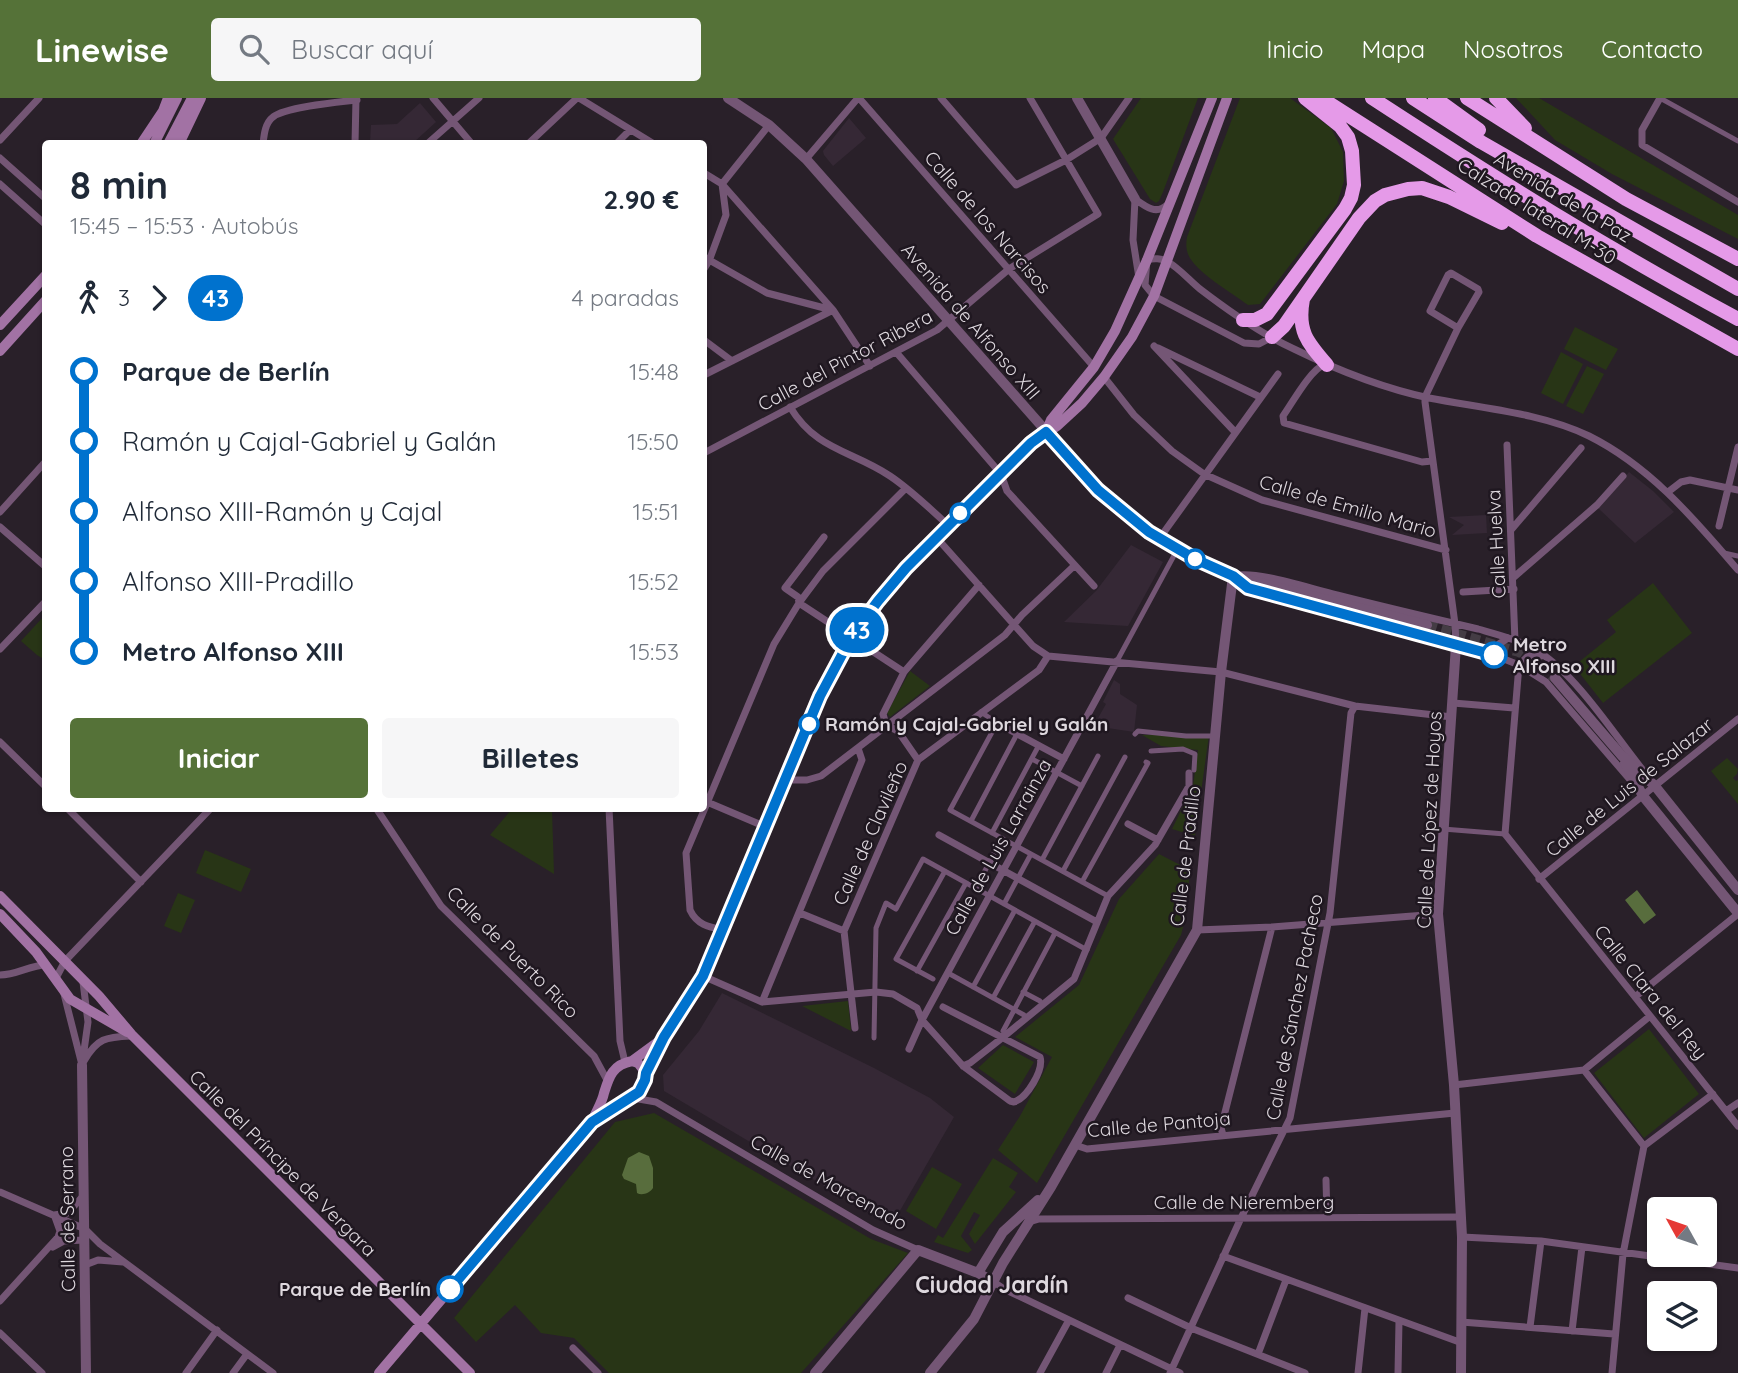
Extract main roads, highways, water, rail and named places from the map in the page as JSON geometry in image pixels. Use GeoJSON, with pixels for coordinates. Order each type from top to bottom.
{"type":"FeatureCollection","features":[{"type":"Feature","properties":{"kind":"highway"},"geometry":{"type":"LineString","coordinates":[[1243,320],[1255,320],[1267,314],[1351,198],[1355,172],[1348,137],[1340,126],[1306,98]]}},
{"type":"Feature","properties":{"kind":"highway","name":"Calzada lateral M-30"},"geometry":{"type":"LineString","coordinates":[[1321,98],[1536,236],[1738,349]]}},
{"type":"Feature","properties":{"kind":"highway","name":"Avenida de la Paz"},"geometry":{"type":"LineString","coordinates":[[1373,98],[1632,262],[1738,319]]}},
{"type":"Feature","properties":{"kind":"highway","name":"Avenida de la Paz"},"geometry":{"type":"LineString","coordinates":[[1413,98],[1481,142],[1738,289]]}},
{"type":"Feature","properties":{"kind":"highway"},"geometry":{"type":"LineString","coordinates":[[1435,98],[1469,124],[1606,213]]}},
{"type":"Feature","properties":{"kind":"highway"},"geometry":{"type":"LineString","coordinates":[[1467,98],[1626,199],[1738,259]]}},
{"type":"Feature","properties":{"kind":"highway"},"geometry":{"type":"LineString","coordinates":[[1496,98],[1521,124],[1581,171]]}},
{"type":"Feature","properties":{"kind":"highway"},"geometry":{"type":"LineString","coordinates":[[1272,337],[1281,330],[1359,218],[1375,201],[1397,191],[1422,188],[1429,190],[1536,236]]}},
{"type":"Feature","properties":{"kind":"highway"},"geometry":{"type":"LineString","coordinates":[[1304,295],[1300,315],[1303,332],[1326,364]]}},
{"type":"Feature","properties":{"kind":"main road"},"geometry":{"type":"LineString","coordinates":[[144,140],[163,111],[168,98]]}},
{"type":"Feature","properties":{"kind":"main road"},"geometry":{"type":"LineString","coordinates":[[156,140],[177,98]]}},
{"type":"Feature","properties":{"kind":"main road"},"geometry":{"type":"LineString","coordinates":[[169,140],[192,98]]}},
{"type":"Feature","properties":{"kind":"main road"},"geometry":{"type":"LineString","coordinates":[[181,140],[201,98]]}},
{"type":"Feature","properties":{"kind":"main road"},"geometry":{"type":"LineString","coordinates":[[1046,432],[1051,420],[1094,367],[1115,331],[1139,280],[1212,98]]}},
{"type":"Feature","properties":{"kind":"main road"},"geometry":{"type":"LineString","coordinates":[[379,1373],[592,1122],[620,1103],[633,1098],[664,1037],[703,976],[820,696],[852,636],[886,591],[936,537],[1031,443],[1057,426],[1082,403],[1132,337],[1154,296],[1227,98]]}},
{"type":"Feature","properties":{"kind":"main road"},"geometry":{"type":"LineString","coordinates":[[0,325],[42,279]]}},
{"type":"Feature","properties":{"kind":"main road"},"geometry":{"type":"LineString","coordinates":[[0,351],[42,304]]}},
{"type":"Feature","properties":{"kind":"main road","name":"Calle del Príncipe de Vergara"},"geometry":{"type":"LineString","coordinates":[[0,896],[83,979],[132,1035],[470,1373]]}},
{"type":"Feature","properties":{"kind":"main road","name":"Calle del Príncipe de Vergara"},"geometry":{"type":"LineString","coordinates":[[0,914],[46,965],[63,992],[87,1010],[132,1035]]}},
{"type":"Feature","properties":{"kind":"main road"},"geometry":{"type":"LineString","coordinates":[[592,1122],[606,1086],[628,1061],[664,1037]]}},
{"type":"Feature","properties":{"kind":"main road"},"geometry":{"type":"LineString","coordinates":[[628,1061],[638,1063],[645,1077]]}},
{"type":"Feature","properties":{"kind":"main road"},"geometry":{"type":"LineString","coordinates":[[606,1086],[614,1102],[620,1103]]}},
{"type":"Feature","properties":{"kind":"tunnel"},"geometry":{"type":"LineString","coordinates":[[1427,625],[1519,652],[1555,678]]}},
{"type":"Feature","properties":{"kind":"place","name":"Metro Alfonso XIII"},"geometry":{"type":"Point","coordinates":[1494,655]}},
{"type":"Feature","properties":{"kind":"place","name":"Ramón y Cajal-Gabriel y Galán"},"geometry":{"type":"Point","coordinates":[809,724]}},
{"type":"Feature","properties":{"kind":"place","name":"Parque de Berlín"},"geometry":{"type":"Point","coordinates":[450,1289]}},
{"type":"Feature","properties":{"kind":"district","name":"Ciudad Jardín"},"geometry":{"type":"Point","coordinates":[992,1285]}}]}
